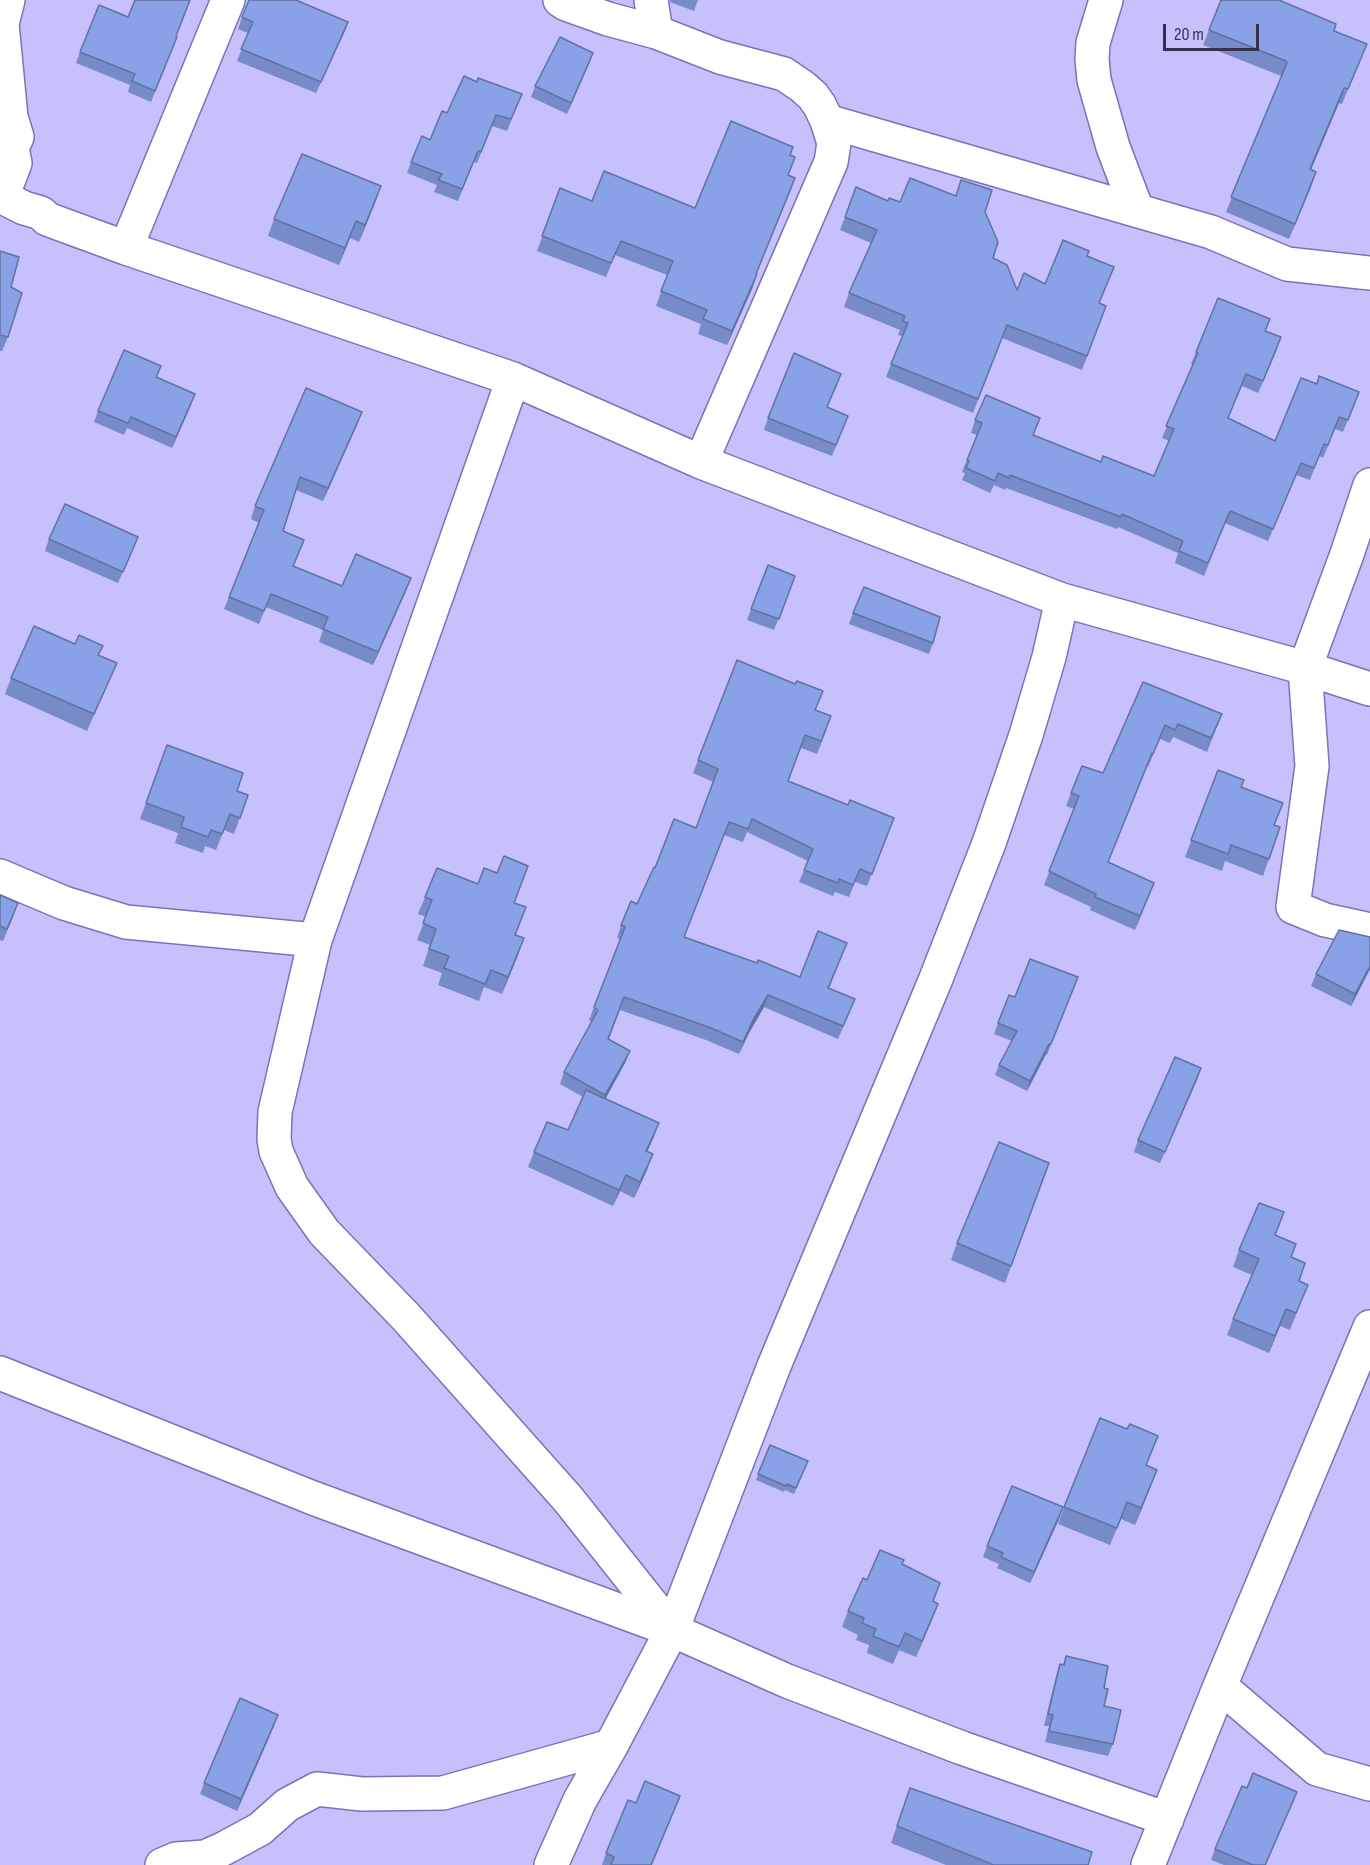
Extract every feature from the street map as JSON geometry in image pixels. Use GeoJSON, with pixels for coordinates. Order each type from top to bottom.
{"type":"FeatureCollection","features":[{"type":"Feature","properties":{"kind":"street"},"geometry":{"type":"LineString","coordinates":[[8,0],[2,24],[11,117],[17,137],[12,148],[15,163],[1,197],[41,213],[47,219],[126,248],[513,379],[701,462],[1062,600],[1305,668],[1370,689]]}},
{"type":"Feature","properties":{"kind":"street"},"geometry":{"type":"LineString","coordinates":[[126,248],[228,0]]}},
{"type":"Feature","properties":{"kind":"street"},"geometry":{"type":"LineString","coordinates":[[560,0],[608,19],[656,32],[720,57],[784,74],[813,96],[827,121],[834,143],[831,162],[701,462]]}},
{"type":"Feature","properties":{"kind":"street"},"geometry":{"type":"LineString","coordinates":[[651,0],[656,32]]}},
{"type":"Feature","properties":{"kind":"street"},"geometry":{"type":"LineString","coordinates":[[1106,0],[1093,43],[1094,80],[1113,147],[1137,210]]}},
{"type":"Feature","properties":{"kind":"street"},"geometry":{"type":"LineString","coordinates":[[827,121],[1211,232],[1287,264],[1370,273]]}},
{"type":"Feature","properties":{"kind":"street"},"geometry":{"type":"LineString","coordinates":[[513,379],[315,940],[275,1112],[274,1139],[276,1151],[292,1187],[324,1232],[406,1317],[568,1498],[672,1630]]}},
{"type":"Feature","properties":{"kind":"street"},"geometry":{"type":"LineString","coordinates":[[1370,485],[1305,668],[1312,766],[1293,907],[1325,920],[1370,930]]}},
{"type":"Feature","properties":{"kind":"street"},"geometry":{"type":"LineString","coordinates":[[551,1865],[575,1809],[672,1630],[774,1366],[926,1002],[989,843],[1026,735],[1049,657],[1062,600]]}},
{"type":"Feature","properties":{"kind":"street"},"geometry":{"type":"LineString","coordinates":[[0,876],[64,903],[126,922],[315,940]]}},
{"type":"Feature","properties":{"kind":"street"},"geometry":{"type":"LineString","coordinates":[[1148,1865],[1370,1327]]}},
{"type":"Feature","properties":{"kind":"street"},"geometry":{"type":"LineString","coordinates":[[0,1373],[313,1498],[672,1630],[788,1681],[962,1748],[1167,1819]]}},
{"type":"Feature","properties":{"kind":"street"},"geometry":{"type":"LineString","coordinates":[[1220,1686],[1317,1769],[1370,1784]]}},
{"type":"Feature","properties":{"kind":"street"},"geometry":{"type":"LineString","coordinates":[[162,1865],[176,1859],[205,1857],[223,1849],[260,1829],[287,1804],[317,1789],[362,1794],[443,1793],[611,1746]]}},
{"type":"Feature","properties":{"kind":"building"},"geometry":{"type":"Polygon","coordinates":[[[135,0],[190,0],[155,91],[132,81],[135,74],[80,52],[99,5],[128,17],[135,0]]]}},
{"type":"Feature","properties":{"kind":"building"},"geometry":{"type":"Polygon","coordinates":[[[249,0],[296,0],[348,22],[321,82],[241,49],[253,22],[242,17],[249,0]]]}},
{"type":"Feature","properties":{"kind":"building"},"geometry":{"type":"Polygon","coordinates":[[[1221,0],[1279,0],[1336,24],[1334,31],[1367,44],[1348,89],[1344,88],[1310,169],[1316,172],[1295,224],[1231,197],[1287,63],[1209,30],[1221,0]]]}},
{"type":"Feature","properties":{"kind":"building"},"geometry":{"type":"Polygon","coordinates":[[[560,37],[593,53],[571,103],[535,86],[560,37]]]}},
{"type":"Feature","properties":{"kind":"building"},"geometry":{"type":"Polygon","coordinates":[[[464,76],[477,82],[478,78],[522,94],[511,119],[496,115],[481,152],[478,151],[462,189],[438,180],[442,174],[411,162],[422,136],[430,140],[442,111],[447,113],[464,76]]]}},
{"type":"Feature","properties":{"kind":"building"},"geometry":{"type":"Polygon","coordinates":[[[731,121],[793,147],[790,155],[795,157],[788,175],[795,178],[732,331],[703,319],[707,310],[661,291],[673,261],[621,241],[611,263],[542,236],[560,188],[592,201],[604,171],[695,208],[731,121]]]}},
{"type":"Feature","properties":{"kind":"building"},"geometry":{"type":"Polygon","coordinates":[[[302,154],[381,186],[365,225],[356,221],[345,248],[274,219],[302,154]]]}},
{"type":"Feature","properties":{"kind":"building"},"geometry":{"type":"Polygon","coordinates":[[[910,178],[956,196],[961,180],[992,190],[985,212],[998,242],[993,258],[1007,265],[1017,290],[1024,273],[1045,284],[1063,240],[1089,251],[1087,256],[1114,267],[1099,303],[1106,306],[1087,356],[1007,325],[978,399],[891,364],[908,323],[903,321],[905,316],[849,293],[877,230],[845,217],[856,187],[888,201],[889,198],[900,202],[910,178]]]}},
{"type":"Feature","properties":{"kind":"building"},"geometry":{"type":"Polygon","coordinates":[[[0,251],[19,257],[11,287],[22,293],[8,337],[0,335],[0,251]]]}},
{"type":"Feature","properties":{"kind":"building"},"geometry":{"type":"Polygon","coordinates":[[[1218,298],[1270,319],[1265,331],[1281,337],[1263,381],[1246,374],[1228,418],[1275,441],[1301,378],[1317,384],[1319,376],[1359,392],[1348,420],[1339,417],[1328,445],[1324,444],[1314,468],[1301,463],[1273,529],[1230,511],[1208,563],[1179,551],[1183,541],[1122,514],[1121,517],[1010,475],[1009,478],[998,473],[995,481],[966,468],[982,423],[975,420],[986,395],[1040,418],[1033,435],[1101,462],[1103,456],[1154,476],[1174,429],[1166,426],[1198,353],[1196,352],[1218,298]]]}},
{"type":"Feature","properties":{"kind":"building"},"geometry":{"type":"Polygon","coordinates":[[[124,350],[161,366],[156,377],[195,394],[176,437],[131,417],[128,423],[98,411],[124,350]]]}},
{"type":"Feature","properties":{"kind":"building"},"geometry":{"type":"Polygon","coordinates":[[[794,353],[841,374],[827,407],[848,416],[836,445],[768,418],[794,353]]]}},
{"type":"Feature","properties":{"kind":"building"},"geometry":{"type":"Polygon","coordinates":[[[306,388],[362,412],[328,488],[300,477],[283,531],[304,540],[293,566],[342,586],[356,554],[411,578],[378,652],[323,629],[328,617],[271,594],[264,611],[229,597],[264,510],[255,506],[306,388]]]}},
{"type":"Feature","properties":{"kind":"building"},"geometry":{"type":"Polygon","coordinates":[[[65,504],[138,537],[123,572],[49,539],[65,504]]]}},
{"type":"Feature","properties":{"kind":"building"},"geometry":{"type":"Polygon","coordinates":[[[768,565],[795,576],[779,619],[751,609],[768,565]]]}},
{"type":"Feature","properties":{"kind":"building"},"geometry":{"type":"Polygon","coordinates":[[[864,587],[940,617],[933,643],[853,613],[864,587]]]}},
{"type":"Feature","properties":{"kind":"building"},"geometry":{"type":"Polygon","coordinates":[[[34,626],[75,644],[79,635],[103,646],[98,655],[117,663],[94,714],[11,678],[34,626]]]}},
{"type":"Feature","properties":{"kind":"building"},"geometry":{"type":"Polygon","coordinates":[[[737,660],[795,684],[797,681],[823,691],[815,710],[831,716],[821,741],[805,735],[788,781],[848,805],[850,800],[894,818],[872,874],[860,869],[853,885],[839,879],[838,883],[804,870],[813,849],[752,819],[748,829],[729,822],[684,937],[757,963],[758,960],[800,977],[818,931],[847,943],[828,988],[855,999],[843,1026],[768,995],[743,1042],[624,997],[608,1039],[630,1051],[605,1095],[564,1072],[598,1010],[594,1007],[625,927],[621,925],[631,901],[637,904],[655,868],[674,819],[696,828],[718,769],[698,760],[737,660]]]}},
{"type":"Feature","properties":{"kind":"building"},"geometry":{"type":"Polygon","coordinates":[[[1143,682],[1222,714],[1211,738],[1178,724],[1175,730],[1165,725],[1152,753],[1108,862],[1154,883],[1140,916],[1095,897],[1096,894],[1049,871],[1079,796],[1071,793],[1082,766],[1103,773],[1143,682]]]}},
{"type":"Feature","properties":{"kind":"building"},"geometry":{"type":"Polygon","coordinates":[[[167,745],[243,773],[237,791],[248,795],[240,818],[230,814],[222,834],[211,830],[208,837],[181,827],[184,817],[146,803],[167,745]]]}},
{"type":"Feature","properties":{"kind":"building"},"geometry":{"type":"Polygon","coordinates":[[[1218,770],[1244,780],[1241,787],[1283,803],[1274,825],[1280,827],[1269,859],[1231,845],[1228,854],[1191,840],[1218,770]]]}},
{"type":"Feature","properties":{"kind":"building"},"geometry":{"type":"Polygon","coordinates":[[[504,856],[528,866],[514,903],[526,907],[515,935],[524,938],[508,977],[491,970],[485,984],[444,968],[449,956],[429,949],[436,929],[423,923],[432,900],[425,897],[437,868],[478,884],[484,868],[497,873],[504,856]]]}},
{"type":"Feature","properties":{"kind":"building"},"geometry":{"type":"Polygon","coordinates":[[[0,895],[18,903],[7,929],[0,926],[0,895]]]}},
{"type":"Feature","properties":{"kind":"building"},"geometry":{"type":"Polygon","coordinates":[[[1339,930],[1370,937],[1370,966],[1355,994],[1316,974],[1339,930]]]}},
{"type":"Feature","properties":{"kind":"building"},"geometry":{"type":"Polygon","coordinates":[[[1030,959],[1078,977],[1051,1044],[1030,1081],[999,1065],[1017,1031],[998,1023],[1009,995],[1015,997],[1030,959]]]}},
{"type":"Feature","properties":{"kind":"building"},"geometry":{"type":"Polygon","coordinates":[[[1175,1057],[1201,1068],[1165,1152],[1138,1140],[1175,1057]]]}},
{"type":"Feature","properties":{"kind":"building"},"geometry":{"type":"Polygon","coordinates":[[[586,1090],[659,1123],[646,1151],[653,1154],[640,1182],[626,1175],[619,1190],[534,1152],[547,1122],[568,1130],[586,1090]]]}},
{"type":"Feature","properties":{"kind":"building"},"geometry":{"type":"Polygon","coordinates":[[[999,1142],[1049,1163],[1011,1266],[957,1243],[999,1142]]]}},
{"type":"Feature","properties":{"kind":"building"},"geometry":{"type":"Polygon","coordinates":[[[1259,1203],[1284,1212],[1275,1235],[1296,1244],[1291,1257],[1305,1263],[1299,1281],[1308,1285],[1296,1313],[1286,1309],[1275,1336],[1233,1319],[1259,1259],[1239,1250],[1259,1203]]]}},
{"type":"Feature","properties":{"kind":"building"},"geometry":{"type":"Polygon","coordinates":[[[1100,1418],[1127,1429],[1130,1424],[1158,1436],[1146,1465],[1157,1470],[1141,1508],[1127,1502],[1117,1528],[1064,1507],[1100,1418]]]}},
{"type":"Feature","properties":{"kind":"building"},"geometry":{"type":"Polygon","coordinates":[[[770,1445],[808,1461],[796,1488],[758,1474],[770,1445]]]}},
{"type":"Feature","properties":{"kind":"building"},"geometry":{"type":"Polygon","coordinates":[[[1012,1486],[1063,1507],[1034,1572],[1001,1557],[1003,1553],[987,1546],[1012,1486]]]}},
{"type":"Feature","properties":{"kind":"building"},"geometry":{"type":"Polygon","coordinates":[[[880,1550],[904,1560],[902,1564],[940,1583],[933,1601],[938,1604],[922,1641],[905,1633],[899,1647],[873,1636],[876,1629],[862,1623],[864,1618],[848,1611],[863,1578],[867,1580],[880,1550]]]}},
{"type":"Feature","properties":{"kind":"building"},"geometry":{"type":"Polygon","coordinates":[[[1066,1656],[1108,1666],[1104,1688],[1108,1689],[1104,1706],[1121,1710],[1113,1744],[1049,1731],[1053,1715],[1048,1714],[1060,1664],[1064,1665],[1066,1656]]]}},
{"type":"Feature","properties":{"kind":"building"},"geometry":{"type":"Polygon","coordinates":[[[240,1698],[278,1715],[241,1799],[204,1783],[240,1698]]]}},
{"type":"Feature","properties":{"kind":"building"},"geometry":{"type":"Polygon","coordinates":[[[1253,1773],[1297,1792],[1265,1865],[1253,1865],[1215,1849],[1242,1786],[1247,1788],[1253,1773]]]}},
{"type":"Feature","properties":{"kind":"building"},"geometry":{"type":"Polygon","coordinates":[[[645,1781],[680,1796],[651,1865],[611,1865],[614,1857],[606,1853],[628,1800],[636,1803],[645,1781]]]}},
{"type":"Feature","properties":{"kind":"building"},"geometry":{"type":"Polygon","coordinates":[[[910,1788],[1092,1852],[1088,1865],[994,1865],[897,1826],[910,1788]]]}}]}
